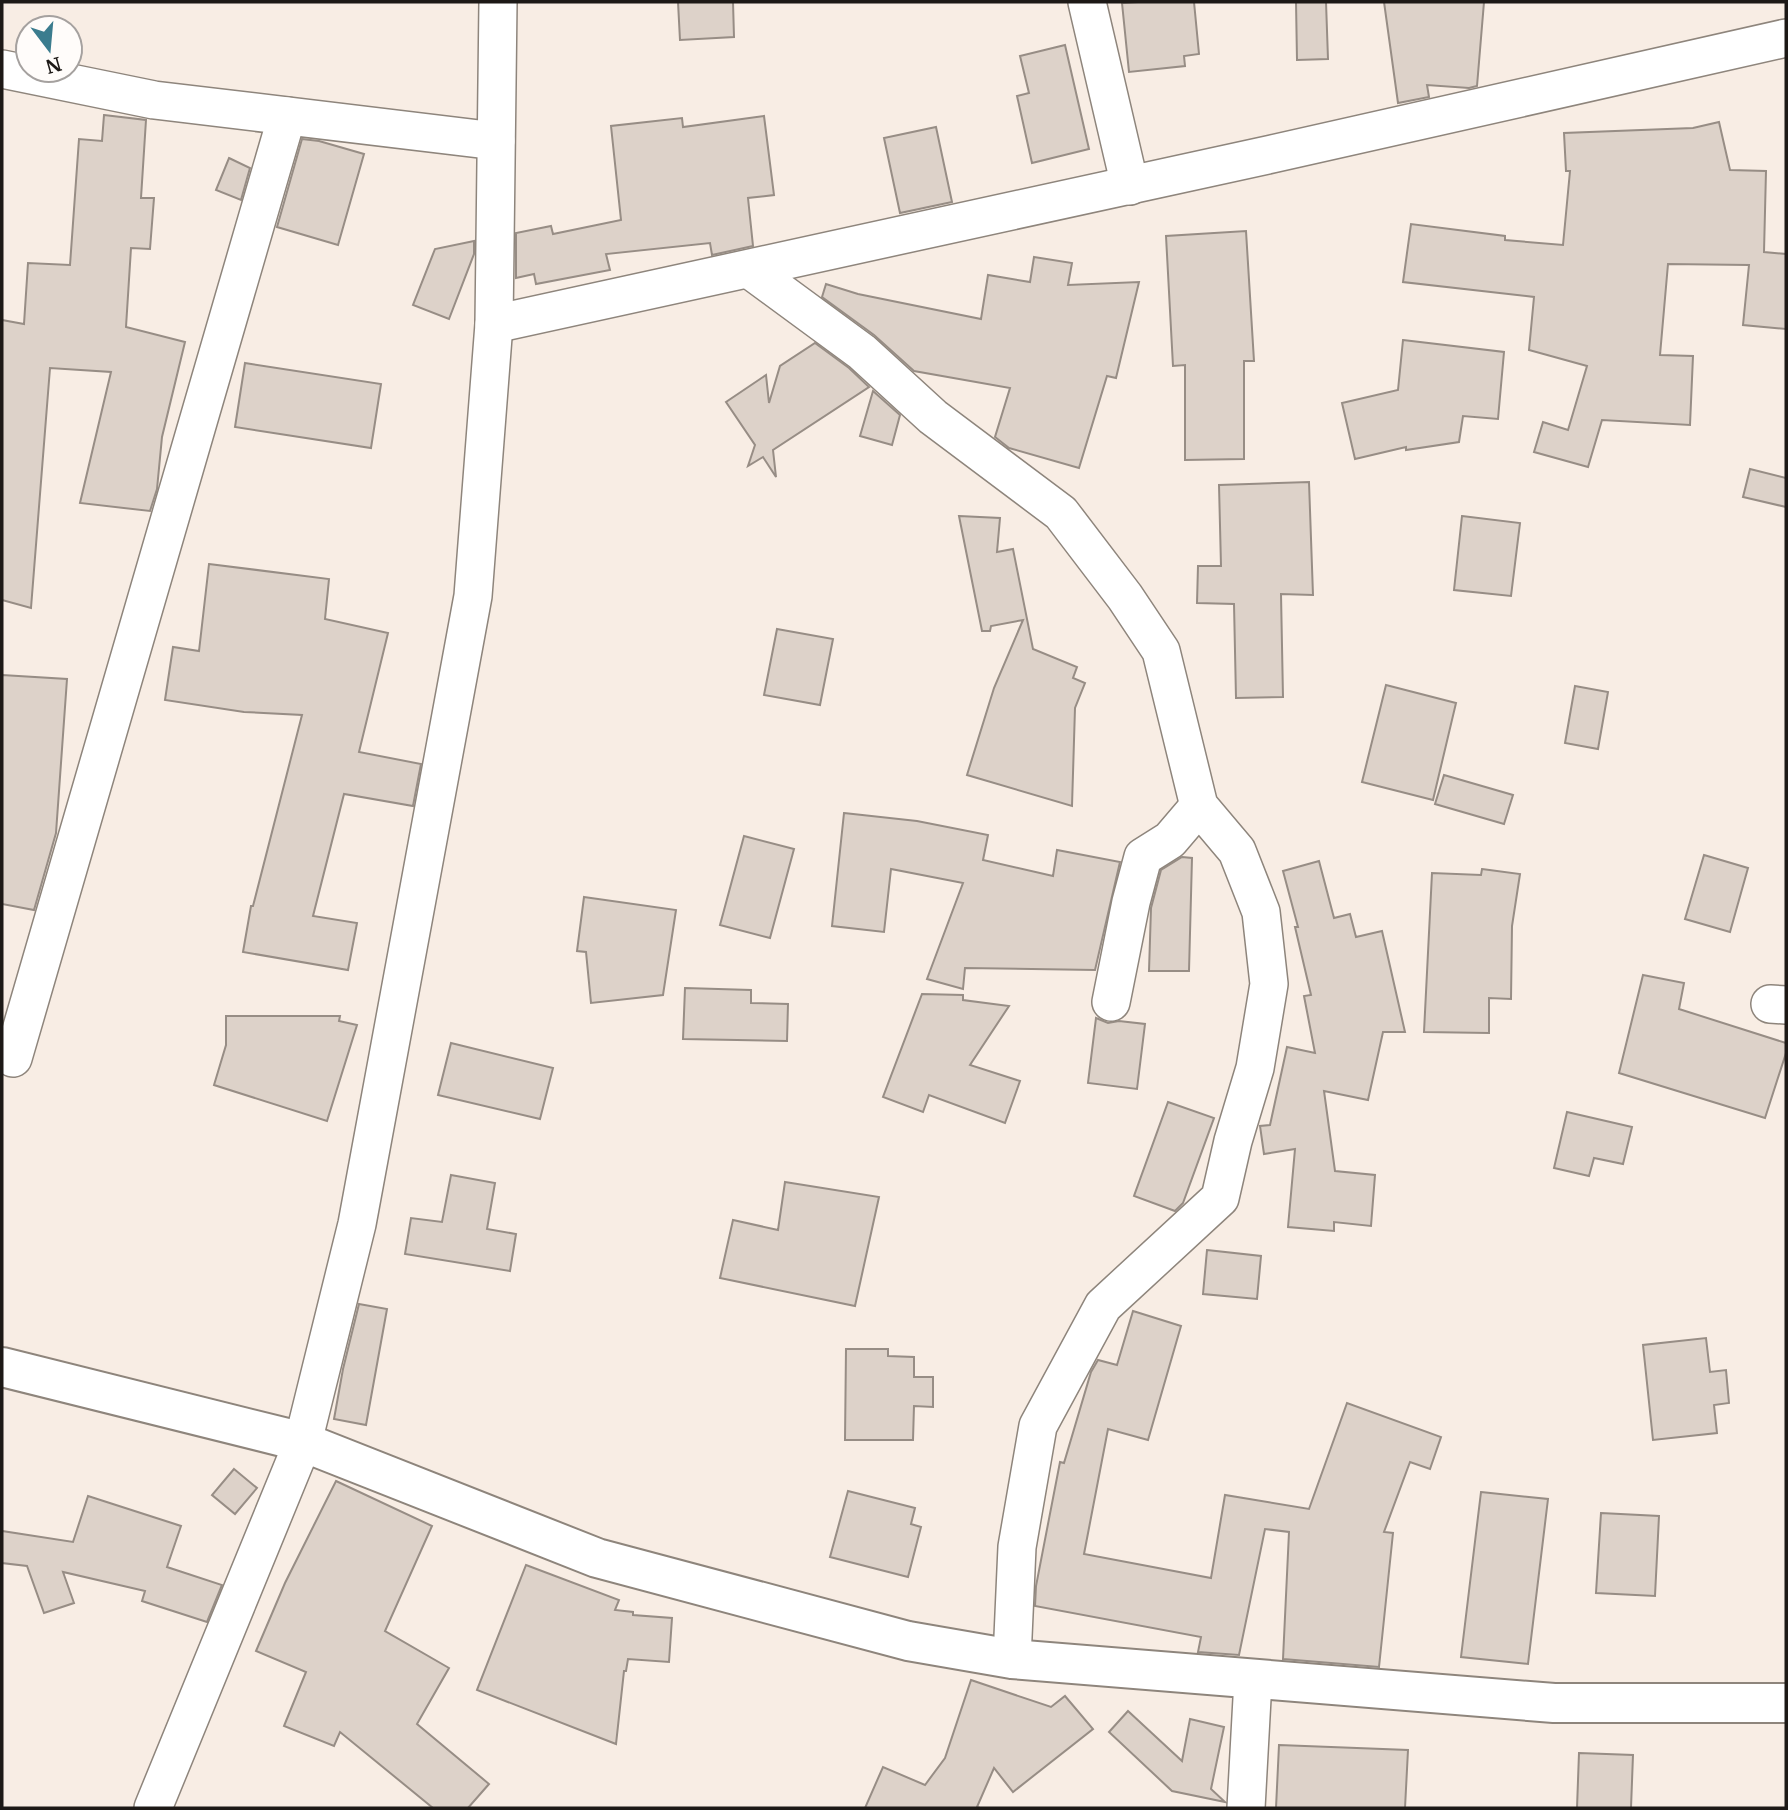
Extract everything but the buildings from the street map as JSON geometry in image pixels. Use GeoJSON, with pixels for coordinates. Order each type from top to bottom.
{"type":"FeatureCollection","features":[{"type":"Feature","properties":{"kind":"street"},"geometry":{"type":"LineString","coordinates":[[153,1808],[303,1442],[357,1224],[473,596],[494,324],[498,2]]}},
{"type":"Feature","properties":{"kind":"street"},"geometry":{"type":"LineString","coordinates":[[1087,2],[1130,186]]}},
{"type":"Feature","properties":{"kind":"street"},"geometry":{"type":"LineString","coordinates":[[494,324],[1130,186],[1786,38]]}},
{"type":"Feature","properties":{"kind":"street"},"geometry":{"type":"LineString","coordinates":[[2,69],[154,100],[496,141]]}},
{"type":"Feature","properties":{"kind":"street"},"geometry":{"type":"LineString","coordinates":[[13,1058],[287,116]]}},
{"type":"Feature","properties":{"kind":"street"},"geometry":{"type":"LineString","coordinates":[[749,269],[862,352],[933,416],[1061,513],[1125,597],[1161,651],[1199,806],[1237,851],[1261,912],[1269,984],[1255,1068],[1233,1141],[1220,1198],[1103,1306],[1038,1426],[1017,1547],[1012,1659]]}},
{"type":"Feature","properties":{"kind":"street"},"geometry":{"type":"LineString","coordinates":[[1111,1002],[1131,902],[1143,858],[1170,840],[1199,806]]}},
{"type":"Feature","properties":{"kind":"street"},"geometry":{"type":"LineString","coordinates":[[2,1367],[303,1442],[597,1558],[908,1642],[1012,1659],[1554,1703],[1786,1703]]}},
{"type":"Feature","properties":{"kind":"street"},"geometry":{"type":"LineString","coordinates":[[1246,1808],[1253,1680]]}}]}
